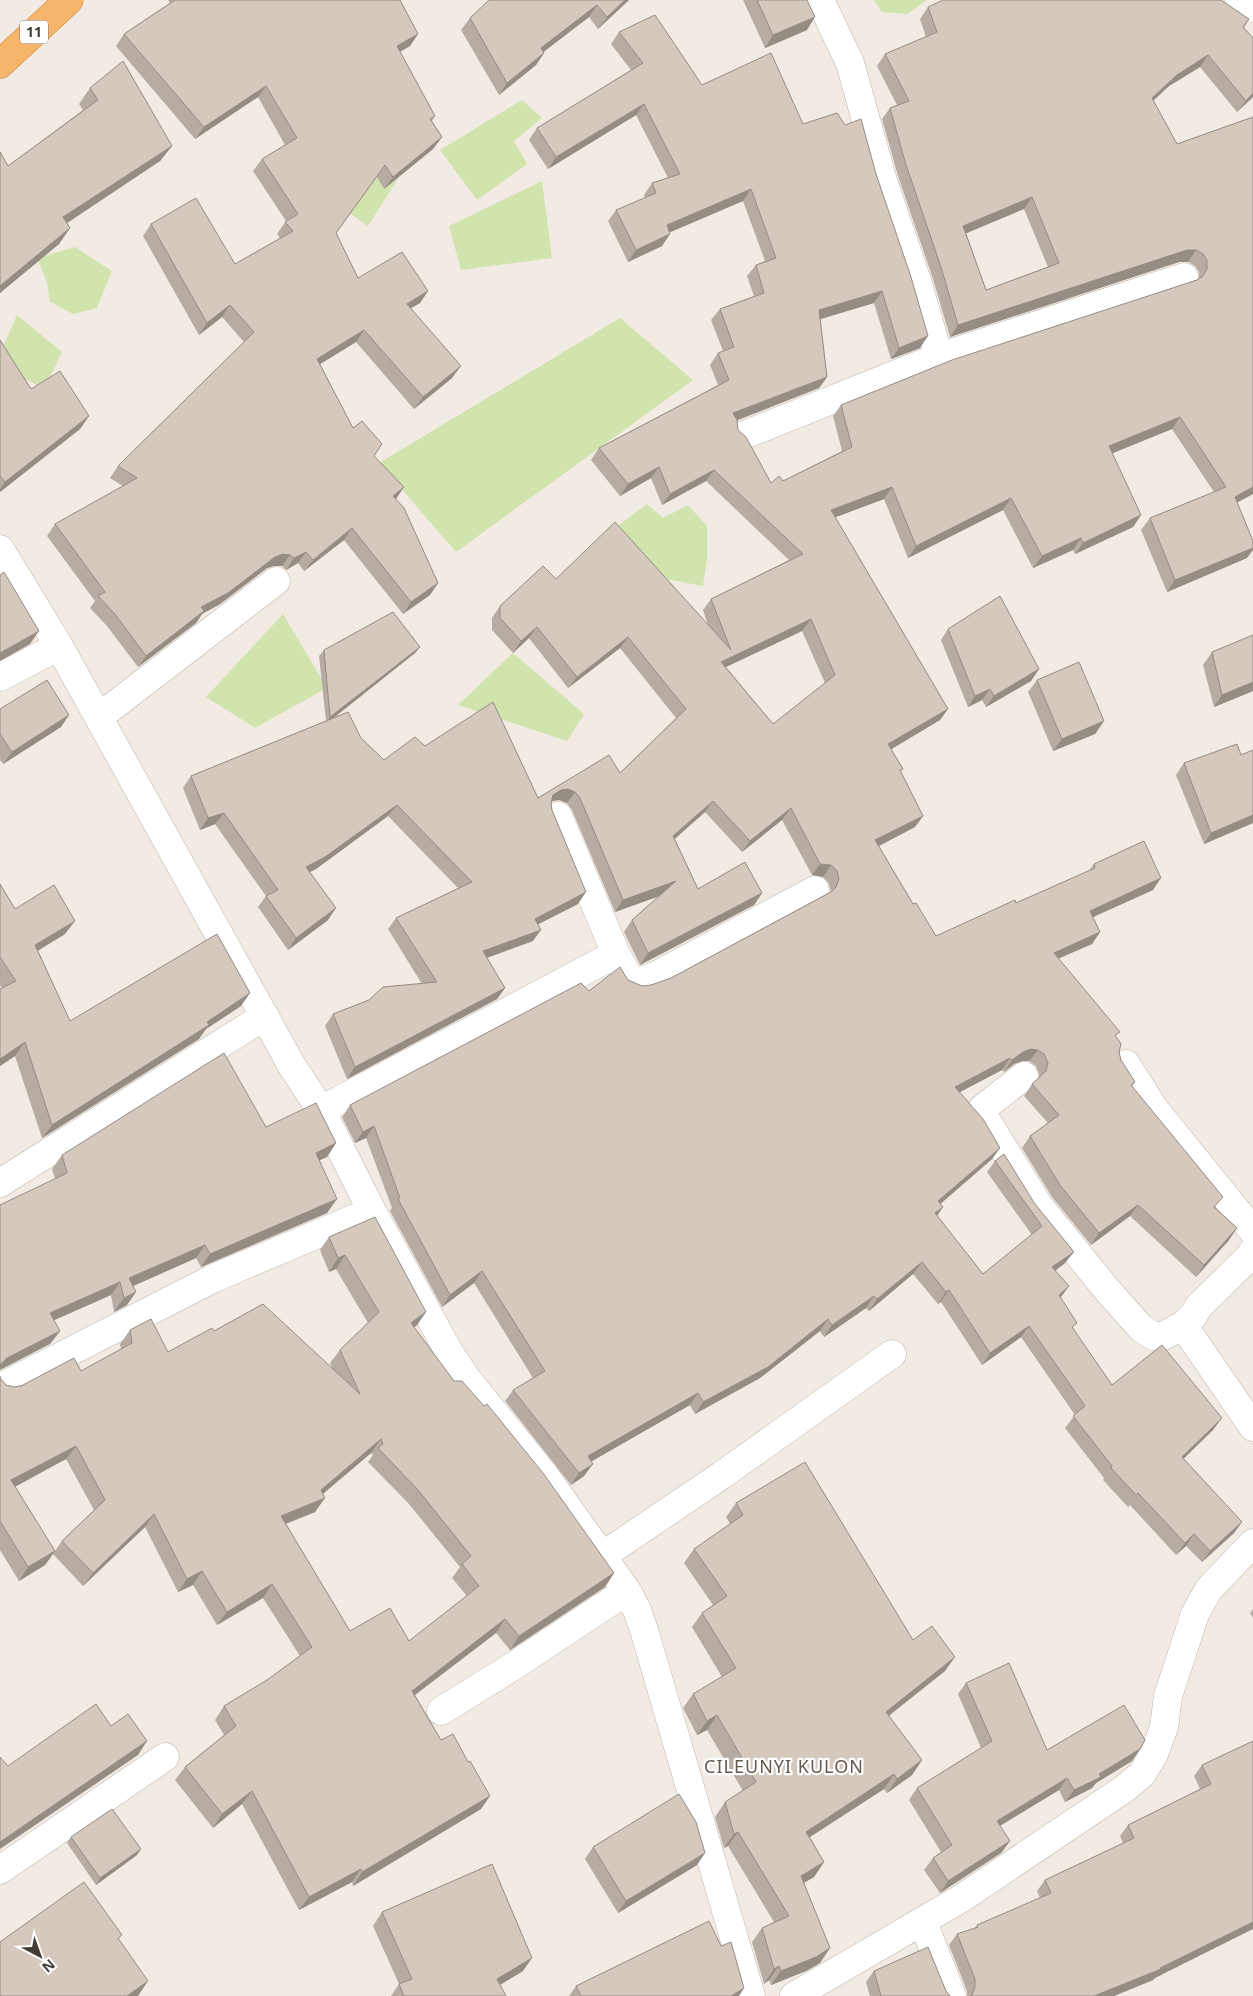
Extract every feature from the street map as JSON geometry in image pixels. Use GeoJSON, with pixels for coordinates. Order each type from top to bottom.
{"type":"FeatureCollection","features":[{"type":"Feature","properties":{"kind":"highway","name":"11"},"geometry":{"type":"LineString","coordinates":[[0,64],[69,0]]}},
{"type":"Feature","properties":{"kind":"street"},"geometry":{"type":"LineString","coordinates":[[820,0],[850,63],[883,181],[918,284],[938,357]]}},
{"type":"Feature","properties":{"kind":"street"},"geometry":{"type":"LineString","coordinates":[[1239,0],[1253,8]]}},
{"type":"Feature","properties":{"kind":"street"},"geometry":{"type":"LineString","coordinates":[[744,435],[938,357],[1184,277]]}},
{"type":"Feature","properties":{"kind":"street"},"geometry":{"type":"LineString","coordinates":[[0,549],[60,646],[292,1066],[321,1110],[372,1211],[449,1352],[467,1379],[546,1477],[627,1591],[637,1610],[751,1996]]}},
{"type":"Feature","properties":{"kind":"street"},"geometry":{"type":"LineString","coordinates":[[99,717],[276,580]]}},
{"type":"Feature","properties":{"kind":"street"},"geometry":{"type":"LineString","coordinates":[[0,677],[60,646]]}},
{"type":"Feature","properties":{"kind":"street"},"geometry":{"type":"LineString","coordinates":[[558,816],[616,954],[630,980],[638,982],[655,976],[815,890]]}},
{"type":"Feature","properties":{"kind":"street"},"geometry":{"type":"LineString","coordinates":[[321,1110],[616,954]]}},
{"type":"Feature","properties":{"kind":"street"},"geometry":{"type":"LineString","coordinates":[[0,1183],[265,1016]]}},
{"type":"Feature","properties":{"kind":"street"},"geometry":{"type":"LineString","coordinates":[[1126,1064],[1153,1107],[1253,1231]]}},
{"type":"Feature","properties":{"kind":"street"},"geometry":{"type":"LineString","coordinates":[[1024,1076],[983,1108],[982,1113],[1039,1206],[1108,1292],[1148,1333],[1153,1336],[1163,1336],[1183,1325],[1253,1251]]}},
{"type":"Feature","properties":{"kind":"street"},"geometry":{"type":"LineString","coordinates":[[5,1385],[212,1279],[372,1211]]}},
{"type":"Feature","properties":{"kind":"street"},"geometry":{"type":"LineString","coordinates":[[1183,1325],[1253,1427]]}},
{"type":"Feature","properties":{"kind":"street"},"geometry":{"type":"LineString","coordinates":[[602,1556],[722,1475],[892,1354]]}},
{"type":"Feature","properties":{"kind":"street"},"geometry":{"type":"LineString","coordinates":[[801,1995],[923,1922],[1124,1789],[1142,1774],[1154,1754],[1164,1727],[1168,1696],[1195,1614],[1209,1589],[1253,1543]]}},
{"type":"Feature","properties":{"kind":"street"},"geometry":{"type":"LineString","coordinates":[[441,1711],[512,1667],[627,1591]]}},
{"type":"Feature","properties":{"kind":"street"},"geometry":{"type":"LineString","coordinates":[[0,1870],[165,1757]]}},
{"type":"Feature","properties":{"kind":"street"},"geometry":{"type":"LineString","coordinates":[[923,1922],[952,1996]]}},
{"type":"Feature","properties":{"kind":"green space"},"geometry":{"type":"Polygon","coordinates":[[[874,0],[927,0],[907,14],[882,12],[874,0]]]}},
{"type":"Feature","properties":{"kind":"green space"},"geometry":{"type":"Polygon","coordinates":[[[522,100],[542,118],[514,141],[527,164],[477,200],[440,150],[522,100]]]}},
{"type":"Feature","properties":{"kind":"green space"},"geometry":{"type":"Polygon","coordinates":[[[362,160],[399,177],[368,226],[338,205],[362,160]]]}},
{"type":"Feature","properties":{"kind":"green space"},"geometry":{"type":"Polygon","coordinates":[[[542,181],[552,258],[461,270],[449,226],[542,181]]]}},
{"type":"Feature","properties":{"kind":"green space"},"geometry":{"type":"Polygon","coordinates":[[[75,247],[112,271],[97,308],[73,314],[50,302],[47,282],[37,258],[75,247]]]}},
{"type":"Feature","properties":{"kind":"green space"},"geometry":{"type":"Polygon","coordinates":[[[17,315],[62,352],[44,389],[0,365],[0,354],[17,315]]]}},
{"type":"Feature","properties":{"kind":"green space"},"geometry":{"type":"Polygon","coordinates":[[[620,318],[693,380],[456,552],[379,463],[620,318]]]}},
{"type":"Feature","properties":{"kind":"green space"},"geometry":{"type":"Polygon","coordinates":[[[647,504],[663,518],[688,505],[707,526],[707,559],[703,586],[660,578],[607,534],[647,504]]]}},
{"type":"Feature","properties":{"kind":"green space"},"geometry":{"type":"Polygon","coordinates":[[[283,614],[327,688],[255,728],[206,697],[283,614]]]}},
{"type":"Feature","properties":{"kind":"green space"},"geometry":{"type":"Polygon","coordinates":[[[513,653],[584,714],[567,741],[458,705],[513,653]]]}},
{"type":"Feature","properties":{"kind":"building"},"geometry":{"type":"Polygon","coordinates":[[[175,0],[400,0],[418,34],[397,46],[435,116],[430,119],[442,137],[393,177],[385,165],[336,233],[358,278],[402,252],[428,291],[407,304],[461,366],[423,397],[364,330],[317,359],[353,428],[362,421],[382,444],[374,456],[404,487],[393,496],[404,508],[438,583],[411,602],[352,528],[313,560],[306,552],[294,558],[283,554],[275,557],[228,593],[201,607],[204,611],[146,656],[115,614],[98,596],[105,592],[55,524],[137,478],[118,466],[254,332],[230,305],[207,323],[151,224],[196,198],[235,264],[293,231],[285,222],[298,214],[262,159],[297,138],[266,86],[204,127],[124,34],[175,0]]]}},
{"type":"Feature","properties":{"kind":"building"},"geometry":{"type":"Polygon","coordinates":[[[489,0],[625,0],[607,17],[597,5],[541,48],[544,53],[507,83],[470,18],[489,0]]]}},
{"type":"Feature","properties":{"kind":"building"},"geometry":{"type":"Polygon","coordinates":[[[757,0],[807,0],[815,17],[773,35],[757,0]]]}},
{"type":"Feature","properties":{"kind":"building"},"geometry":{"type":"Polygon","coordinates":[[[943,0],[1221,0],[1249,19],[1243,27],[1253,38],[1253,93],[1246,101],[1208,55],[1177,75],[1152,98],[1177,144],[1253,117],[1253,487],[1235,497],[1253,541],[1253,548],[1175,580],[1150,518],[1226,487],[1180,417],[1109,446],[1141,515],[1083,543],[1081,538],[1042,556],[1011,498],[916,546],[892,487],[831,510],[948,709],[888,744],[903,769],[900,770],[923,816],[875,840],[913,904],[916,903],[936,936],[1015,900],[1016,903],[1095,868],[1094,864],[1144,841],[1161,878],[1090,911],[1100,932],[1054,953],[1120,1032],[1115,1035],[1121,1044],[1119,1052],[1121,1060],[1135,1082],[1131,1085],[1223,1197],[1214,1207],[1237,1228],[1204,1265],[1138,1205],[1099,1233],[1060,1185],[1030,1136],[1059,1115],[1032,1084],[1046,1071],[1048,1063],[1044,1054],[1038,1050],[1030,1049],[1012,1060],[1010,1058],[955,1087],[983,1119],[1000,1148],[938,1201],[943,1207],[935,1213],[983,1274],[1042,1226],[995,1161],[1004,1154],[1035,1204],[1074,1252],[1052,1267],[1069,1286],[1059,1295],[1077,1323],[1072,1327],[1112,1385],[1162,1345],[1222,1418],[1182,1457],[1242,1522],[1210,1551],[1194,1534],[1185,1543],[1138,1493],[1136,1495],[1111,1468],[1112,1466],[1073,1416],[1085,1406],[1029,1326],[990,1353],[949,1290],[946,1292],[922,1262],[877,1299],[874,1296],[832,1325],[828,1319],[768,1367],[703,1402],[698,1393],[588,1456],[593,1464],[579,1473],[513,1390],[545,1371],[482,1271],[450,1295],[398,1199],[400,1198],[374,1126],[363,1132],[350,1105],[581,983],[589,991],[620,967],[628,980],[642,986],[671,978],[831,892],[836,887],[839,879],[837,871],[831,865],[820,864],[791,808],[750,841],[713,801],[673,836],[698,889],[745,862],[762,893],[648,953],[632,920],[676,881],[623,900],[580,798],[575,792],[568,789],[561,790],[553,795],[552,810],[586,892],[535,919],[541,930],[483,951],[505,988],[355,1067],[333,1014],[369,1000],[383,987],[437,982],[396,918],[472,882],[397,805],[325,857],[306,867],[336,908],[296,938],[266,896],[278,890],[224,813],[208,818],[191,776],[348,712],[361,738],[384,760],[415,737],[425,746],[493,702],[538,798],[609,755],[620,773],[686,709],[628,637],[577,677],[537,627],[521,641],[500,618],[500,606],[543,566],[556,579],[615,522],[731,650],[711,599],[803,554],[714,470],[670,494],[659,467],[628,484],[599,448],[729,380],[718,353],[734,347],[720,309],[764,293],[756,265],[776,258],[751,189],[667,225],[670,234],[636,250],[616,210],[656,193],[652,183],[680,174],[644,104],[556,157],[537,128],[643,63],[619,32],[655,15],[702,85],[771,53],[803,124],[837,113],[845,125],[861,119],[876,174],[911,277],[928,336],[899,348],[882,291],[819,310],[827,377],[733,413],[737,420],[738,430],[746,437],[771,483],[779,476],[783,481],[852,447],[841,405],[952,360],[1197,280],[1203,276],[1207,269],[1207,260],[1203,254],[1196,250],[1187,250],[958,325],[941,267],[906,165],[890,108],[909,101],[885,54],[937,32],[928,7],[943,0]],[[1032,197],[963,226],[986,290],[1059,263],[1032,197]],[[811,619],[721,662],[773,724],[835,675],[811,619]]]}},
{"type":"Feature","properties":{"kind":"building"},"geometry":{"type":"Polygon","coordinates":[[[123,61],[172,146],[63,217],[70,228],[0,286],[0,152],[8,166],[98,100],[90,88],[123,61]]]}},
{"type":"Feature","properties":{"kind":"building"},"geometry":{"type":"Polygon","coordinates":[[[0,340],[31,389],[60,371],[89,416],[5,482],[0,476],[0,340]]]}},
{"type":"Feature","properties":{"kind":"building"},"geometry":{"type":"Polygon","coordinates":[[[4,572],[39,631],[0,653],[0,575],[4,572]]]}},
{"type":"Feature","properties":{"kind":"building"},"geometry":{"type":"Polygon","coordinates":[[[1000,596],[1039,669],[994,696],[990,689],[975,696],[948,629],[1000,596]]]}},
{"type":"Feature","properties":{"kind":"building"},"geometry":{"type":"Polygon","coordinates":[[[393,612],[420,647],[330,717],[324,650],[393,612]]]}},
{"type":"Feature","properties":{"kind":"building"},"geometry":{"type":"Polygon","coordinates":[[[1253,635],[1253,682],[1222,695],[1212,652],[1253,635]]]}},
{"type":"Feature","properties":{"kind":"building"},"geometry":{"type":"Polygon","coordinates":[[[1079,662],[1104,721],[1062,739],[1037,680],[1079,662]]]}},
{"type":"Feature","properties":{"kind":"building"},"geometry":{"type":"Polygon","coordinates":[[[47,680],[69,715],[12,752],[0,734],[0,709],[47,680]]]}},
{"type":"Feature","properties":{"kind":"building"},"geometry":{"type":"Polygon","coordinates":[[[1237,744],[1241,755],[1253,750],[1253,815],[1211,833],[1184,763],[1237,744]]]}},
{"type":"Feature","properties":{"kind":"building"},"geometry":{"type":"Polygon","coordinates":[[[0,884],[15,909],[54,885],[75,921],[35,945],[70,1021],[217,934],[250,993],[207,1022],[209,1025],[52,1125],[25,1042],[0,1059],[0,989],[16,981],[0,957],[0,884]]]}},
{"type":"Feature","properties":{"kind":"building"},"geometry":{"type":"Polygon","coordinates":[[[224,1053],[266,1127],[316,1103],[336,1143],[316,1153],[337,1199],[210,1254],[205,1245],[129,1278],[136,1292],[124,1298],[120,1282],[50,1313],[60,1331],[7,1358],[1,1363],[0,1367],[0,1205],[67,1173],[62,1155],[224,1053]]]}},
{"type":"Feature","properties":{"kind":"building"},"geometry":{"type":"Polygon","coordinates":[[[375,1217],[426,1312],[411,1323],[454,1381],[462,1381],[484,1406],[487,1404],[543,1473],[614,1573],[519,1636],[505,1619],[412,1691],[441,1740],[453,1734],[490,1796],[362,1872],[361,1869],[309,1897],[252,1791],[222,1814],[185,1767],[236,1726],[224,1706],[267,1680],[312,1647],[272,1584],[227,1612],[202,1571],[187,1579],[154,1514],[93,1573],[62,1541],[105,1500],[76,1446],[11,1480],[55,1551],[28,1567],[0,1521],[0,1378],[6,1385],[21,1386],[74,1358],[81,1371],[132,1343],[130,1330],[151,1319],[168,1352],[212,1328],[214,1331],[263,1304],[360,1394],[340,1350],[379,1312],[345,1255],[338,1258],[329,1237],[375,1217]],[[381,1439],[321,1490],[325,1498],[281,1516],[350,1631],[390,1608],[409,1641],[479,1586],[462,1564],[471,1556],[418,1490],[378,1448],[383,1444],[381,1439]]]}},
{"type":"Feature","properties":{"kind":"building"},"geometry":{"type":"Polygon","coordinates":[[[805,1462],[913,1640],[932,1626],[955,1657],[886,1712],[922,1760],[897,1779],[894,1774],[806,1832],[824,1862],[801,1876],[830,1948],[816,1957],[781,1971],[779,1966],[774,1969],[762,1928],[789,1916],[738,1832],[734,1834],[725,1802],[756,1782],[717,1715],[707,1721],[693,1694],[736,1668],[702,1613],[727,1596],[694,1549],[743,1515],[736,1503],[805,1462]]]}},
{"type":"Feature","properties":{"kind":"building"},"geometry":{"type":"Polygon","coordinates":[[[1009,1663],[1047,1750],[1124,1705],[1145,1740],[1140,1749],[1099,1774],[1101,1777],[1074,1790],[1067,1778],[997,1821],[1010,1841],[948,1881],[933,1858],[952,1845],[917,1788],[992,1741],[966,1683],[1009,1663]]]}},
{"type":"Feature","properties":{"kind":"building"},"geometry":{"type":"Polygon","coordinates":[[[96,1704],[111,1726],[128,1714],[147,1741],[0,1842],[0,1757],[8,1766],[96,1704]]]}},
{"type":"Feature","properties":{"kind":"building"},"geometry":{"type":"Polygon","coordinates":[[[1253,1741],[1253,1922],[1161,1969],[1094,1996],[970,1996],[975,1987],[975,1979],[957,1934],[978,1927],[977,1925],[1051,1893],[1045,1880],[1134,1838],[1128,1825],[1211,1784],[1202,1765],[1253,1741]]]}},
{"type":"Feature","properties":{"kind":"building"},"geometry":{"type":"Polygon","coordinates":[[[679,1794],[696,1822],[705,1853],[626,1901],[593,1847],[679,1794]]]}},
{"type":"Feature","properties":{"kind":"building"},"geometry":{"type":"Polygon","coordinates":[[[112,1809],[141,1849],[100,1878],[71,1837],[112,1809]]]}},
{"type":"Feature","properties":{"kind":"building"},"geometry":{"type":"Polygon","coordinates":[[[492,1864],[532,1958],[497,1979],[506,1996],[404,1996],[399,1984],[412,1979],[382,1912],[492,1864]]]}},
{"type":"Feature","properties":{"kind":"building"},"geometry":{"type":"Polygon","coordinates":[[[84,1882],[122,1935],[118,1938],[148,1981],[127,1996],[0,1996],[0,1942],[84,1882]]]}},
{"type":"Feature","properties":{"kind":"building"},"geometry":{"type":"Polygon","coordinates":[[[709,1921],[721,1946],[731,1942],[744,1988],[731,1996],[581,1996],[576,1986],[709,1921]]]}},
{"type":"Feature","properties":{"kind":"building"},"geometry":{"type":"Polygon","coordinates":[[[928,1947],[946,1991],[950,1996],[881,1996],[874,1971],[928,1947]]]}},
{"type":"Feature","properties":{"kind":"district","name":"CILEUNYI KULON"},"geometry":{"type":"Point","coordinates":[784,1767]}}]}
